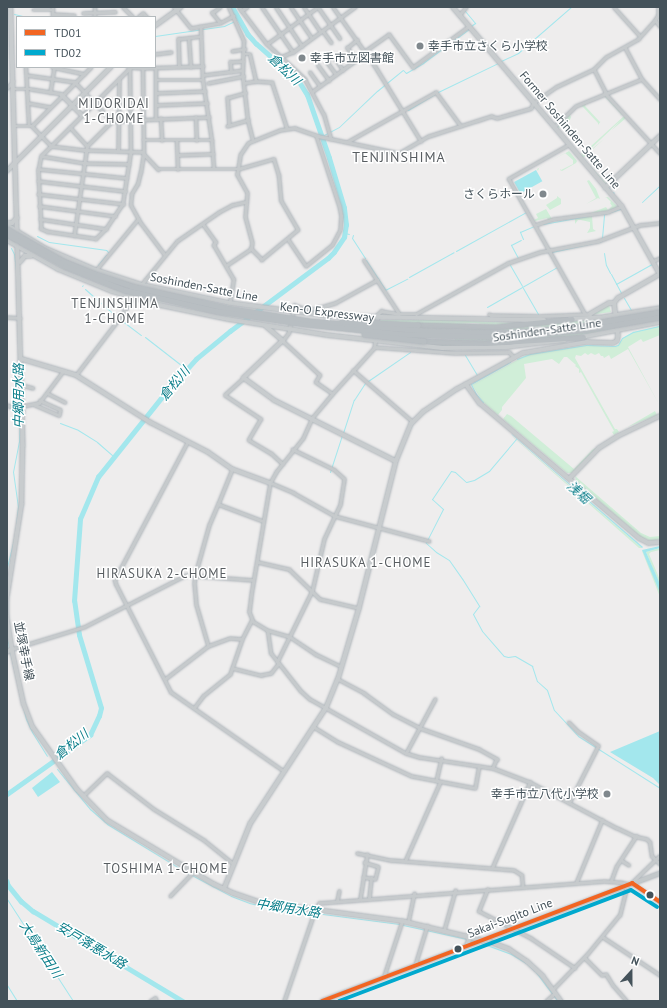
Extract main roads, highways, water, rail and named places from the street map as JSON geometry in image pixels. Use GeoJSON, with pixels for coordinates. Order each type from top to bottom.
{"type":"FeatureCollection","features":[{"type":"Feature","properties":{"kind":"highway","name":"Ken-O Expressway"},"geometry":{"type":"LineString","coordinates":[[7,229],[63,261],[131,286],[221,306],[310,321],[429,331],[499,333],[568,328],[660,312]]}},
{"type":"Feature","properties":{"kind":"highway","name":"Ken-O Expressway"},"geometry":{"type":"LineString","coordinates":[[7,234],[65,266],[125,290],[210,310],[304,324],[418,335],[498,337],[583,330],[659,320]]}},
{"type":"Feature","properties":{"kind":"highway"},"geometry":{"type":"LineString","coordinates":[[310,321],[496,327],[572,319]]}},
{"type":"Feature","properties":{"kind":"highway"},"geometry":{"type":"LineString","coordinates":[[304,324],[312,328],[424,341],[486,343],[583,337]]}},
{"type":"Feature","properties":{"kind":"main road","name":"Sakai-Sugito Line"},"geometry":{"type":"LineString","coordinates":[[322,1001],[384,976],[660,873]]}},
{"type":"Feature","properties":{"kind":"water"},"geometry":{"type":"Polygon","coordinates":[[[536,170],[542,181],[520,193],[514,182],[536,170]]]}},
{"type":"Feature","properties":{"kind":"water"},"geometry":{"type":"Polygon","coordinates":[[[511,434],[513,435],[643,547],[642,548],[511,434]]]}},
{"type":"Feature","properties":{"kind":"water"},"geometry":{"type":"Polygon","coordinates":[[[660,546],[660,548],[646,552],[660,584],[660,593],[642,550],[660,546]]]}},
{"type":"Feature","properties":{"kind":"water"},"geometry":{"type":"Polygon","coordinates":[[[660,731],[660,785],[653,778],[610,752],[660,731]]]}},
{"type":"Feature","properties":{"kind":"water"},"geometry":{"type":"Polygon","coordinates":[[[52,772],[60,782],[38,797],[32,788],[52,772]]]}},
{"type":"Feature","properties":{"kind":"waterway","name":"倉松川"},"geometry":{"type":"LineString","coordinates":[[7,794],[90,735],[99,716],[101,708],[79,635],[74,601],[80,519],[98,477],[161,398],[196,359],[230,331],[328,258],[344,237],[346,225],[344,208],[329,158],[307,95],[299,82],[248,35],[232,7]]}},
{"type":"Feature","properties":{"kind":"waterway"},"geometry":{"type":"LineString","coordinates":[[501,61],[518,53],[571,7]]}},
{"type":"Feature","properties":{"kind":"waterway"},"geometry":{"type":"LineString","coordinates":[[465,11],[475,23],[471,26]]}},
{"type":"Feature","properties":{"kind":"waterway"},"geometry":{"type":"LineString","coordinates":[[14,14],[23,16]]}},
{"type":"Feature","properties":{"kind":"waterway"},"geometry":{"type":"LineString","coordinates":[[156,36],[224,26],[239,19]]}},
{"type":"Feature","properties":{"kind":"waterway"},"geometry":{"type":"LineString","coordinates":[[322,136],[339,127],[377,91],[403,70],[406,73],[423,63],[469,29]]}},
{"type":"Feature","properties":{"kind":"waterway"},"geometry":{"type":"LineString","coordinates":[[438,92],[498,63]]}},
{"type":"Feature","properties":{"kind":"waterway"},"geometry":{"type":"LineString","coordinates":[[408,110],[435,94]]}},
{"type":"Feature","properties":{"kind":"waterway"},"geometry":{"type":"LineString","coordinates":[[555,124],[559,120]]}},
{"type":"Feature","properties":{"kind":"waterway"},"geometry":{"type":"LineString","coordinates":[[642,202],[660,185]]}},
{"type":"Feature","properties":{"kind":"waterway"},"geometry":{"type":"LineString","coordinates":[[602,238],[604,214],[620,209]]}},
{"type":"Feature","properties":{"kind":"waterway"},"geometry":{"type":"LineString","coordinates":[[456,251],[526,212]]}},
{"type":"Feature","properties":{"kind":"waterway"},"geometry":{"type":"LineString","coordinates":[[598,214],[604,214]]}},
{"type":"Feature","properties":{"kind":"waterway"},"geometry":{"type":"LineString","coordinates":[[543,224],[587,216]]}},
{"type":"Feature","properties":{"kind":"waterway"},"geometry":{"type":"LineString","coordinates":[[523,239],[520,232],[534,226]]}},
{"type":"Feature","properties":{"kind":"waterway","name":"倉松川"},"geometry":{"type":"LineString","coordinates":[[345,233],[349,234]]}},
{"type":"Feature","properties":{"kind":"waterway"},"geometry":{"type":"LineString","coordinates":[[353,235],[352,238],[365,258]]}},
{"type":"Feature","properties":{"kind":"waterway"},"geometry":{"type":"LineString","coordinates":[[37,236],[49,242],[106,250],[108,252]]}},
{"type":"Feature","properties":{"kind":"waterway"},"geometry":{"type":"LineString","coordinates":[[518,258],[511,245],[521,240]]}},
{"type":"Feature","properties":{"kind":"waterway"},"geometry":{"type":"LineString","coordinates":[[552,253],[602,241]]}},
{"type":"Feature","properties":{"kind":"waterway","name":"中郷用水路"},"geometry":{"type":"LineString","coordinates":[[11,248],[14,254],[16,270]]}},
{"type":"Feature","properties":{"kind":"waterway"},"geometry":{"type":"LineString","coordinates":[[409,277],[454,252]]}},
{"type":"Feature","properties":{"kind":"waterway"},"geometry":{"type":"LineString","coordinates":[[604,253],[606,265],[610,273]]}},
{"type":"Feature","properties":{"kind":"waterway"},"geometry":{"type":"LineString","coordinates":[[98,265],[106,255]]}},
{"type":"Feature","properties":{"kind":"waterway"},"geometry":{"type":"LineString","coordinates":[[366,260],[385,289]]}},
{"type":"Feature","properties":{"kind":"waterway"},"geometry":{"type":"LineString","coordinates":[[616,284],[652,264]]}},
{"type":"Feature","properties":{"kind":"waterway"},"geometry":{"type":"LineString","coordinates":[[510,265],[522,286]]}},
{"type":"Feature","properties":{"kind":"waterway"},"geometry":{"type":"LineString","coordinates":[[487,307],[557,267]]}},
{"type":"Feature","properties":{"kind":"waterway"},"geometry":{"type":"LineString","coordinates":[[611,274],[621,293]]}},
{"type":"Feature","properties":{"kind":"waterway"},"geometry":{"type":"LineString","coordinates":[[385,290],[407,279]]}},
{"type":"Feature","properties":{"kind":"waterway"},"geometry":{"type":"LineString","coordinates":[[523,288],[538,314]]}},
{"type":"Feature","properties":{"kind":"waterway"},"geometry":{"type":"LineString","coordinates":[[85,289],[117,317]]}},
{"type":"Feature","properties":{"kind":"waterway"},"geometry":{"type":"LineString","coordinates":[[624,298],[631,310]]}},
{"type":"Feature","properties":{"kind":"waterway"},"geometry":{"type":"LineString","coordinates":[[121,320],[141,335]]}},
{"type":"Feature","properties":{"kind":"waterway","name":"中郷用水路"},"geometry":{"type":"LineString","coordinates":[[18,325],[20,408]]}},
{"type":"Feature","properties":{"kind":"waterway"},"geometry":{"type":"LineString","coordinates":[[517,359],[530,354],[586,345],[615,346],[618,345],[622,338],[633,332],[660,326]]}},
{"type":"Feature","properties":{"kind":"waterway"},"geometry":{"type":"LineString","coordinates":[[145,337],[181,365]]}},
{"type":"Feature","properties":{"kind":"waterway"},"geometry":{"type":"LineString","coordinates":[[368,381],[410,352]]}},
{"type":"Feature","properties":{"kind":"waterway"},"geometry":{"type":"LineString","coordinates":[[465,355],[477,375]]}},
{"type":"Feature","properties":{"kind":"waterway"},"geometry":{"type":"LineString","coordinates":[[483,402],[476,394],[471,384],[510,362]]}},
{"type":"Feature","properties":{"kind":"waterway"},"geometry":{"type":"LineString","coordinates":[[343,433],[354,400],[365,383]]}},
{"type":"Feature","properties":{"kind":"waterway","name":"中郷用水路"},"geometry":{"type":"LineString","coordinates":[[7,567],[15,535],[18,507],[13,472],[19,442],[20,411]]}},
{"type":"Feature","properties":{"kind":"waterway"},"geometry":{"type":"LineString","coordinates":[[60,423],[78,430],[97,442],[114,457]]}},
{"type":"Feature","properties":{"kind":"waterway"},"geometry":{"type":"LineString","coordinates":[[330,472],[342,436]]}},
{"type":"Feature","properties":{"kind":"waterway"},"geometry":{"type":"LineString","coordinates":[[516,439],[489,471],[474,480],[466,482],[455,472],[451,471],[432,499],[443,509],[426,543],[436,552],[449,560],[463,580],[479,606],[473,614],[482,631],[504,656],[515,656],[532,666],[537,681],[547,690],[554,710],[578,736],[660,788]]}},
{"type":"Feature","properties":{"kind":"waterway","name":"中郷用水路"},"geometry":{"type":"LineString","coordinates":[[7,636],[9,649]]}},
{"type":"Feature","properties":{"kind":"waterway","name":"中郷用水路"},"geometry":{"type":"LineString","coordinates":[[10,652],[26,719],[47,756]]}},
{"type":"Feature","properties":{"kind":"waterway","name":"中郷用水路"},"geometry":{"type":"LineString","coordinates":[[57,769],[90,809],[107,824],[184,871],[231,896],[249,903],[282,910],[312,913]]}},
{"type":"Feature","properties":{"kind":"waterway","name":"安戸落悪水路"},"geometry":{"type":"LineString","coordinates":[[7,881],[8,885],[21,901],[33,911],[183,1001]]}},
{"type":"Feature","properties":{"kind":"waterway","name":"大島新田川"},"geometry":{"type":"LineString","coordinates":[[7,899],[73,1001]]}},
{"type":"Feature","properties":{"kind":"waterway","name":"中郷用水路"},"geometry":{"type":"LineString","coordinates":[[315,913],[399,924]]}},
{"type":"Feature","properties":{"kind":"waterway","name":"中郷用水路"},"geometry":{"type":"LineString","coordinates":[[403,925],[466,939]]}},
{"type":"Feature","properties":{"kind":"waterway","name":"中郷用水路"},"geometry":{"type":"LineString","coordinates":[[481,943],[511,954],[526,963],[535,971],[558,1001]]}},
{"type":"Feature","properties":{"kind":"waterway"},"geometry":{"type":"LineString","coordinates":[[7,985],[17,1001]]}},
{"type":"Feature","properties":{"kind":"place","name":"幸手市立さくら小学校"},"geometry":{"type":"Point","coordinates":[420,46]}},
{"type":"Feature","properties":{"kind":"place","name":"幸手市立図書館"},"geometry":{"type":"Point","coordinates":[302,58]}},
{"type":"Feature","properties":{"kind":"place","name":"さくらホール"},"geometry":{"type":"Point","coordinates":[543,194]}},
{"type":"Feature","properties":{"kind":"place","name":"幸手市立八代小学校"},"geometry":{"type":"Point","coordinates":[607,794]}},
{"type":"Feature","properties":{"kind":"district","name":"MIDORIDAI 1-CHOME"},"geometry":{"type":"Point","coordinates":[114,112]}},
{"type":"Feature","properties":{"kind":"district","name":"TENJINSHIMA"},"geometry":{"type":"Point","coordinates":[399,157]}},
{"type":"Feature","properties":{"kind":"district","name":"TENJINSHIMA 1-CHOME"},"geometry":{"type":"Point","coordinates":[115,312]}},
{"type":"Feature","properties":{"kind":"district","name":"HIRASUKA 1-CHOME"},"geometry":{"type":"Point","coordinates":[366,563]}},
{"type":"Feature","properties":{"kind":"district","name":"HIRASUKA 2-CHOME"},"geometry":{"type":"Point","coordinates":[162,574]}},
{"type":"Feature","properties":{"kind":"district","name":"TOSHIMA 1-CHOME"},"geometry":{"type":"Point","coordinates":[166,869]}},
{"type":"Feature","properties":{"kind":"water label","name":"浅堀"},"geometry":{"type":"Point","coordinates":[578,493]}}]}
